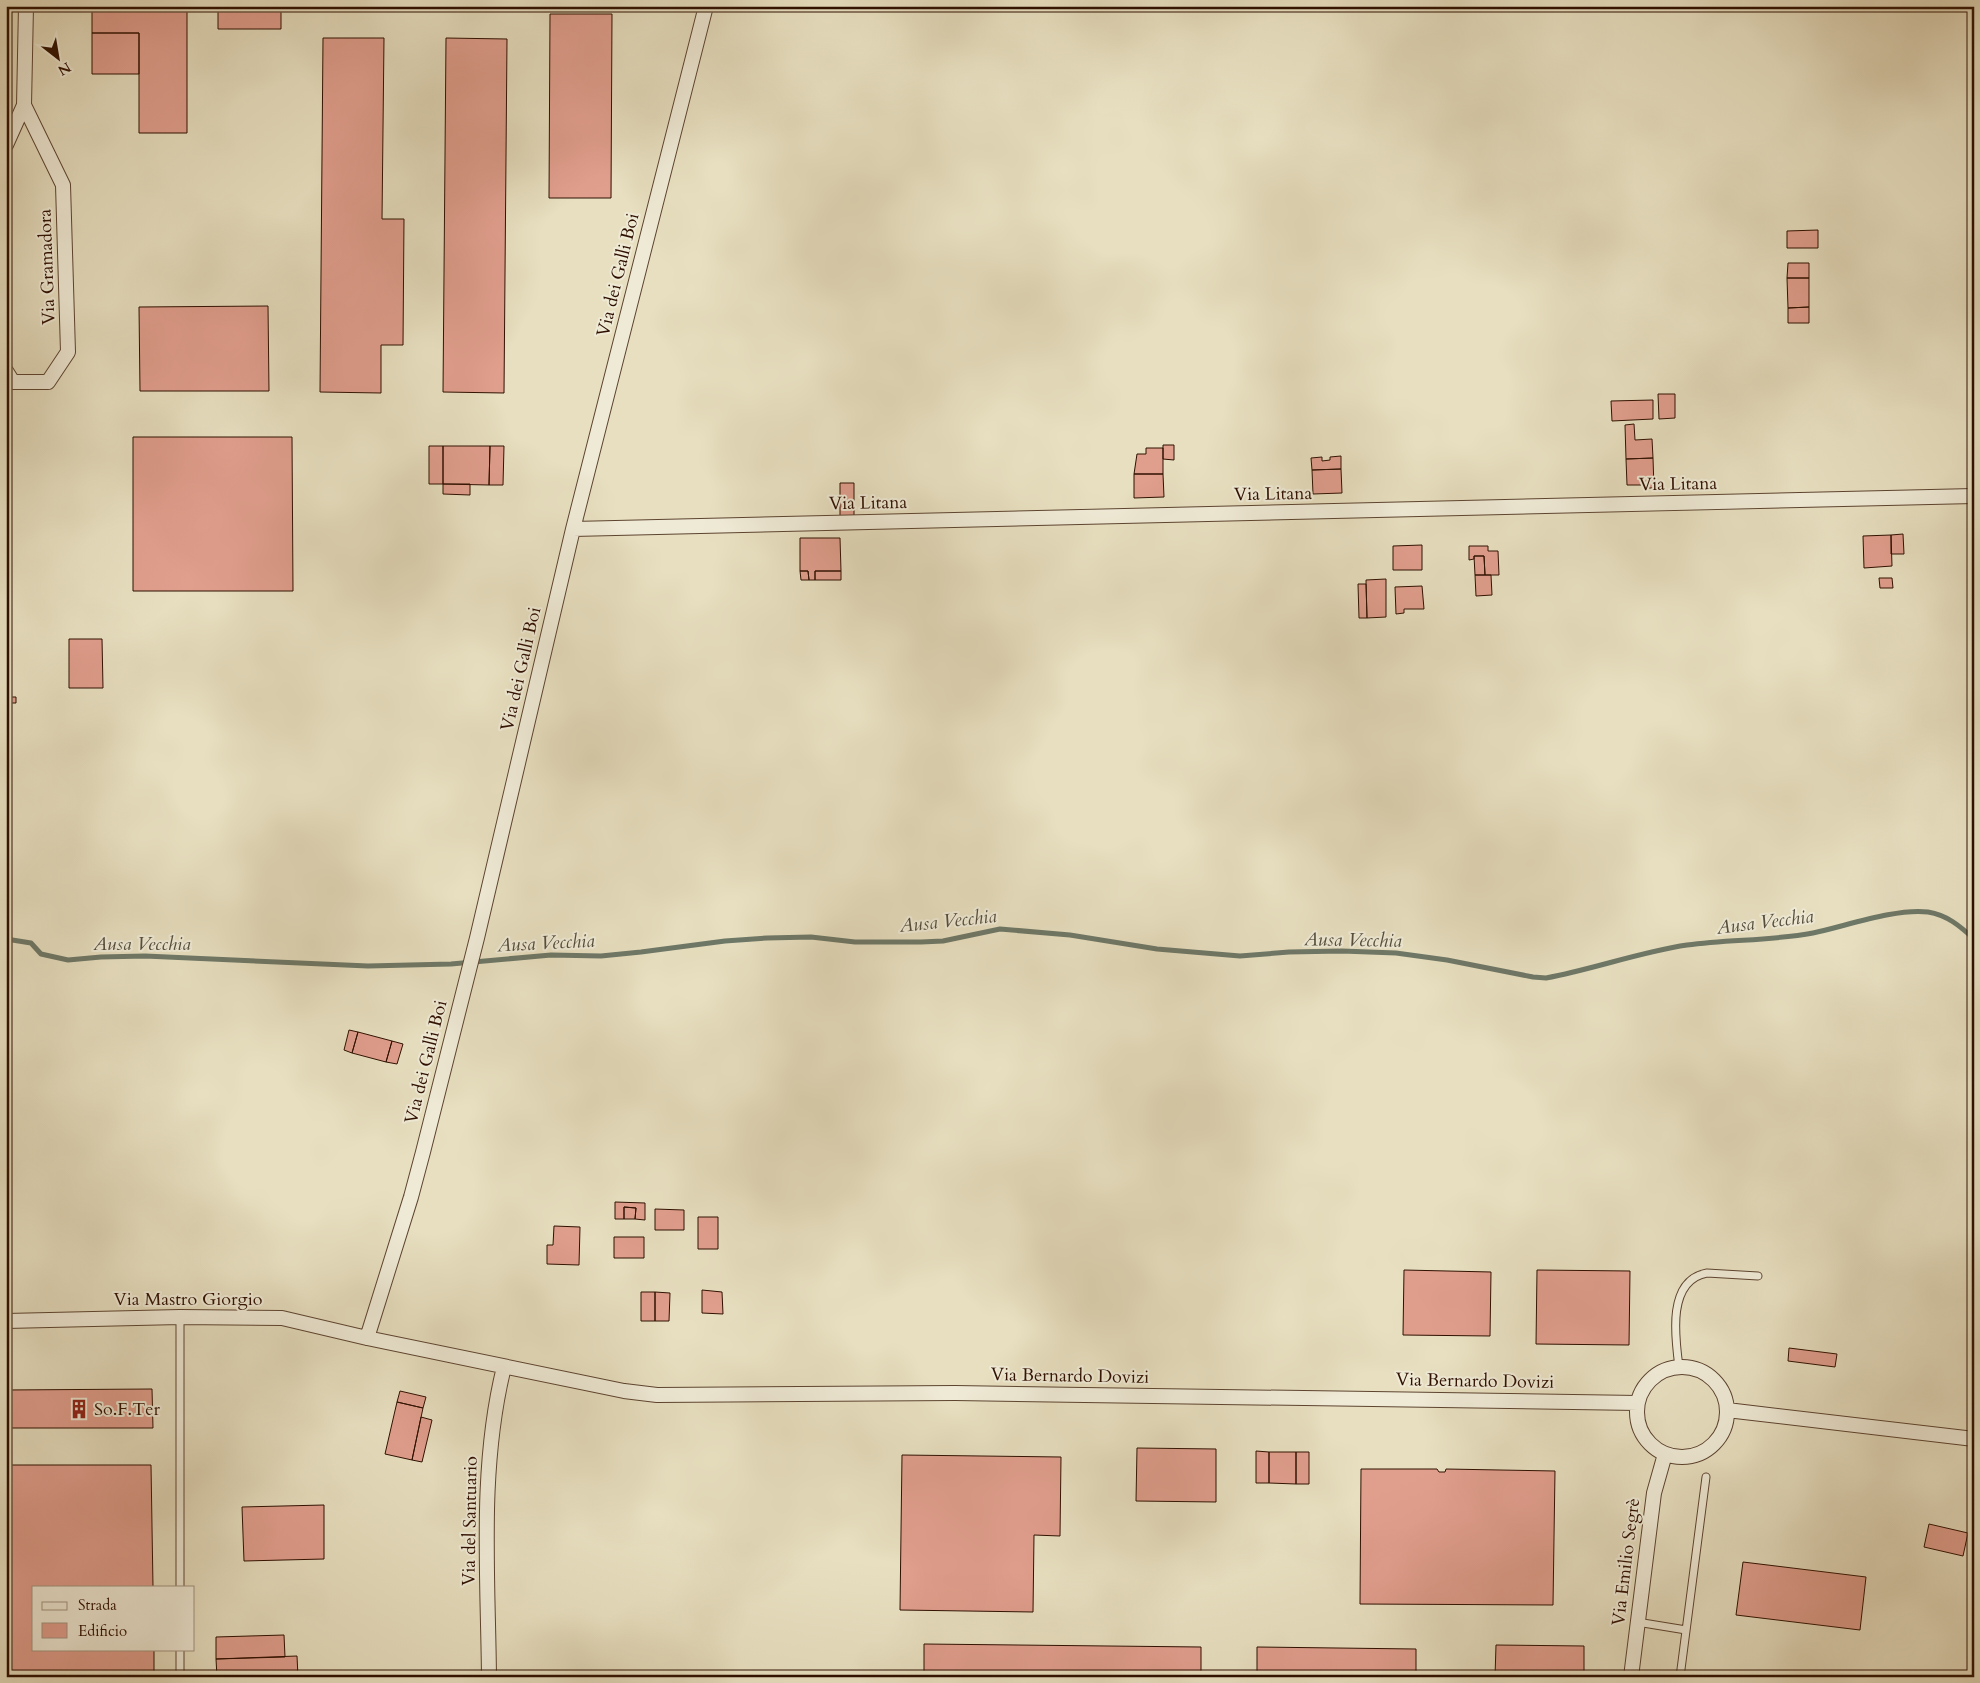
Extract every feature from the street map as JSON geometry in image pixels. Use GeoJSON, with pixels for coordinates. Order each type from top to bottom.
{"type":"FeatureCollection","features":[{"type":"Feature","properties":{"kind":"street","name":"Via Gramadora"},"geometry":{"type":"LineString","coordinates":[[6,145],[24,105],[26,6]]}},
{"type":"Feature","properties":{"kind":"street","name":"Via dei Galli Boi"},"geometry":{"type":"LineString","coordinates":[[367,1338],[411,1197],[463,994],[574,529],[706,6]]}},
{"type":"Feature","properties":{"kind":"street","name":"Via Gramadora"},"geometry":{"type":"LineString","coordinates":[[6,370],[13,382],[48,382],[68,352],[63,185],[24,105]]}},
{"type":"Feature","properties":{"kind":"street","name":"Via Litana"},"geometry":{"type":"LineString","coordinates":[[574,529],[1974,496]]}},
{"type":"Feature","properties":{"kind":"street","name":"Via Mastro Giorgio"},"geometry":{"type":"LineString","coordinates":[[6,1321],[180,1317],[282,1318],[504,1367]]}},
{"type":"Feature","properties":{"kind":"street","name":"Via Bernardo Dovizi"},"geometry":{"type":"LineString","coordinates":[[504,1367],[624,1391],[657,1395],[955,1393],[1638,1403]]}},
{"type":"Feature","properties":{"kind":"street","name":"Via del Santuario"},"geometry":{"type":"LineString","coordinates":[[488,1677],[488,1465],[497,1396],[504,1367]]}},
{"type":"Feature","properties":{"kind":"street"},"geometry":{"type":"LineString","coordinates":[[1679,1367],[1697,1370],[1712,1379],[1723,1393],[1727,1410],[1724,1430],[1712,1446],[1694,1456],[1685,1457],[1665,1454],[1650,1444],[1640,1429],[1638,1420],[1638,1403],[1646,1385],[1661,1373],[1679,1367]]}},
{"type":"Feature","properties":{"kind":"street"},"geometry":{"type":"LineString","coordinates":[[1727,1410],[1974,1439]]}},
{"type":"Feature","properties":{"kind":"street","name":"Via Emilio Segrè"},"geometry":{"type":"LineString","coordinates":[[1630,1677],[1654,1493],[1665,1454]]}},
{"type":"Feature","properties":{"kind":"lane"},"geometry":{"type":"LineString","coordinates":[[1679,1367],[1676,1326],[1681,1292],[1684,1286],[1699,1274],[1758,1276]]}},
{"type":"Feature","properties":{"kind":"lane"},"geometry":{"type":"LineString","coordinates":[[180,1317],[180,1586]]}},
{"type":"Feature","properties":{"kind":"lane"},"geometry":{"type":"LineString","coordinates":[[1680,1677],[1706,1477]]}},
{"type":"Feature","properties":{"kind":"lane"},"geometry":{"type":"LineString","coordinates":[[1637,1622],[1686,1630]]}},
{"type":"Feature","properties":{"kind":"lane"},"geometry":{"type":"LineString","coordinates":[[180,1650],[180,1677]]}},
{"type":"Feature","properties":{"kind":"building"},"geometry":{"type":"Polygon","coordinates":[[[92,6],[187,6],[187,133],[139,133],[139,33],[92,33],[92,6]]]}},
{"type":"Feature","properties":{"kind":"building"},"geometry":{"type":"Polygon","coordinates":[[[218,6],[281,6],[281,29],[218,29],[218,6]]]}},
{"type":"Feature","properties":{"kind":"building"},"geometry":{"type":"Polygon","coordinates":[[[550,14],[612,14],[611,198],[549,198],[550,14]]]}},
{"type":"Feature","properties":{"kind":"building"},"geometry":{"type":"Polygon","coordinates":[[[92,33],[139,33],[139,74],[92,74],[92,33]]]}},
{"type":"Feature","properties":{"kind":"building"},"geometry":{"type":"Polygon","coordinates":[[[323,38],[384,38],[382,219],[404,219],[403,345],[381,345],[381,393],[320,392],[323,38]]]}},
{"type":"Feature","properties":{"kind":"building"},"geometry":{"type":"Polygon","coordinates":[[[446,38],[507,39],[504,393],[443,392],[446,38]]]}},
{"type":"Feature","properties":{"kind":"building"},"geometry":{"type":"Polygon","coordinates":[[[1818,230],[1818,248],[1787,248],[1787,231],[1818,230]]]}},
{"type":"Feature","properties":{"kind":"building"},"geometry":{"type":"Polygon","coordinates":[[[1788,263],[1809,263],[1809,278],[1787,278],[1788,263]]]}},
{"type":"Feature","properties":{"kind":"building"},"geometry":{"type":"Polygon","coordinates":[[[1787,278],[1809,278],[1809,307],[1788,308],[1787,278]]]}},
{"type":"Feature","properties":{"kind":"building"},"geometry":{"type":"Polygon","coordinates":[[[268,306],[269,391],[140,391],[139,307],[268,306]]]}},
{"type":"Feature","properties":{"kind":"building"},"geometry":{"type":"Polygon","coordinates":[[[1809,307],[1809,323],[1788,323],[1788,308],[1809,307]]]}},
{"type":"Feature","properties":{"kind":"building"},"geometry":{"type":"Polygon","coordinates":[[[1658,394],[1675,394],[1675,418],[1659,419],[1658,394]]]}},
{"type":"Feature","properties":{"kind":"building"},"geometry":{"type":"Polygon","coordinates":[[[1653,400],[1653,419],[1612,421],[1611,401],[1653,400]]]}},
{"type":"Feature","properties":{"kind":"building"},"geometry":{"type":"Polygon","coordinates":[[[1634,424],[1635,440],[1652,439],[1653,458],[1626,459],[1625,425],[1634,424]]]}},
{"type":"Feature","properties":{"kind":"building"},"geometry":{"type":"Polygon","coordinates":[[[133,437],[292,437],[293,591],[133,591],[133,437]]]}},
{"type":"Feature","properties":{"kind":"building"},"geometry":{"type":"Polygon","coordinates":[[[1163,445],[1174,445],[1174,460],[1163,459],[1163,445]]]}},
{"type":"Feature","properties":{"kind":"building"},"geometry":{"type":"Polygon","coordinates":[[[429,446],[443,446],[443,484],[429,484],[429,446]]]}},
{"type":"Feature","properties":{"kind":"building"},"geometry":{"type":"Polygon","coordinates":[[[443,446],[490,446],[489,485],[443,484],[443,446]]]}},
{"type":"Feature","properties":{"kind":"building"},"geometry":{"type":"Polygon","coordinates":[[[490,446],[504,446],[503,485],[489,485],[490,446]]]}},
{"type":"Feature","properties":{"kind":"building"},"geometry":{"type":"Polygon","coordinates":[[[1146,448],[1163,448],[1163,474],[1134,474],[1137,454],[1146,454],[1146,448]]]}},
{"type":"Feature","properties":{"kind":"building"},"geometry":{"type":"Polygon","coordinates":[[[1341,456],[1341,469],[1312,470],[1311,458],[1322,457],[1322,461],[1330,460],[1330,457],[1341,456]]]}},
{"type":"Feature","properties":{"kind":"building"},"geometry":{"type":"Polygon","coordinates":[[[1653,458],[1654,488],[1644,488],[1644,485],[1627,485],[1626,459],[1653,458]]]}},
{"type":"Feature","properties":{"kind":"building"},"geometry":{"type":"Polygon","coordinates":[[[1341,469],[1342,493],[1313,494],[1312,470],[1341,469]]]}},
{"type":"Feature","properties":{"kind":"building"},"geometry":{"type":"Polygon","coordinates":[[[1134,474],[1163,474],[1164,497],[1134,498],[1134,474]]]}},
{"type":"Feature","properties":{"kind":"building"},"geometry":{"type":"Polygon","coordinates":[[[840,483],[854,483],[854,518],[840,518],[840,483]]]}},
{"type":"Feature","properties":{"kind":"building"},"geometry":{"type":"Polygon","coordinates":[[[443,484],[470,484],[470,495],[443,494],[443,484]]]}},
{"type":"Feature","properties":{"kind":"building"},"geometry":{"type":"Polygon","coordinates":[[[1903,534],[1904,554],[1891,554],[1891,535],[1903,534]]]}},
{"type":"Feature","properties":{"kind":"building"},"geometry":{"type":"Polygon","coordinates":[[[1891,535],[1892,566],[1864,568],[1863,536],[1891,535]]]}},
{"type":"Feature","properties":{"kind":"building"},"geometry":{"type":"Polygon","coordinates":[[[800,538],[840,538],[841,571],[815,571],[815,580],[809,580],[808,571],[800,571],[800,538]]]}},
{"type":"Feature","properties":{"kind":"building"},"geometry":{"type":"Polygon","coordinates":[[[1422,545],[1422,570],[1393,570],[1393,546],[1422,545]]]}},
{"type":"Feature","properties":{"kind":"building"},"geometry":{"type":"Polygon","coordinates":[[[1469,546],[1488,546],[1488,551],[1498,551],[1499,575],[1485,575],[1484,556],[1474,556],[1474,559],[1469,560],[1469,546]]]}},
{"type":"Feature","properties":{"kind":"building"},"geometry":{"type":"Polygon","coordinates":[[[1474,556],[1484,556],[1485,575],[1475,575],[1474,556]]]}},
{"type":"Feature","properties":{"kind":"building"},"geometry":{"type":"Polygon","coordinates":[[[800,571],[808,571],[809,580],[801,580],[800,571]]]}},
{"type":"Feature","properties":{"kind":"building"},"geometry":{"type":"Polygon","coordinates":[[[815,571],[841,571],[841,580],[815,580],[815,571]]]}},
{"type":"Feature","properties":{"kind":"building"},"geometry":{"type":"Polygon","coordinates":[[[1475,575],[1491,575],[1492,595],[1476,596],[1475,575]]]}},
{"type":"Feature","properties":{"kind":"building"},"geometry":{"type":"Polygon","coordinates":[[[1879,578],[1892,578],[1893,588],[1880,588],[1879,578]]]}},
{"type":"Feature","properties":{"kind":"building"},"geometry":{"type":"Polygon","coordinates":[[[1386,579],[1386,617],[1367,618],[1366,580],[1386,579]]]}},
{"type":"Feature","properties":{"kind":"building"},"geometry":{"type":"Polygon","coordinates":[[[1358,584],[1366,584],[1367,618],[1359,618],[1358,584]]]}},
{"type":"Feature","properties":{"kind":"building"},"geometry":{"type":"Polygon","coordinates":[[[1422,586],[1424,609],[1404,609],[1404,613],[1396,614],[1395,587],[1422,586]]]}},
{"type":"Feature","properties":{"kind":"building"},"geometry":{"type":"Polygon","coordinates":[[[69,639],[102,639],[103,688],[69,688],[69,639]]]}},
{"type":"Feature","properties":{"kind":"building"},"geometry":{"type":"Polygon","coordinates":[[[6,697],[16,697],[16,703],[6,703],[6,697]]]}},
{"type":"Feature","properties":{"kind":"building"},"geometry":{"type":"Polygon","coordinates":[[[349,1030],[358,1032],[352,1053],[344,1050],[349,1030]]]}},
{"type":"Feature","properties":{"kind":"building"},"geometry":{"type":"Polygon","coordinates":[[[358,1032],[392,1041],[386,1062],[352,1053],[358,1032]]]}},
{"type":"Feature","properties":{"kind":"building"},"geometry":{"type":"Polygon","coordinates":[[[392,1041],[403,1044],[397,1064],[386,1062],[392,1041]]]}},
{"type":"Feature","properties":{"kind":"building"},"geometry":{"type":"Polygon","coordinates":[[[615,1202],[645,1203],[645,1220],[635,1219],[636,1208],[624,1207],[624,1219],[615,1219],[615,1202]]]}},
{"type":"Feature","properties":{"kind":"building"},"geometry":{"type":"Polygon","coordinates":[[[624,1207],[636,1208],[635,1219],[624,1219],[624,1207]]]}},
{"type":"Feature","properties":{"kind":"building"},"geometry":{"type":"Polygon","coordinates":[[[655,1209],[684,1210],[684,1230],[655,1230],[655,1209]]]}},
{"type":"Feature","properties":{"kind":"building"},"geometry":{"type":"Polygon","coordinates":[[[698,1217],[718,1217],[718,1249],[698,1249],[698,1217]]]}},
{"type":"Feature","properties":{"kind":"building"},"geometry":{"type":"Polygon","coordinates":[[[554,1226],[580,1227],[579,1265],[547,1264],[547,1245],[553,1245],[554,1226]]]}},
{"type":"Feature","properties":{"kind":"building"},"geometry":{"type":"Polygon","coordinates":[[[614,1237],[644,1237],[644,1258],[614,1258],[614,1237]]]}},
{"type":"Feature","properties":{"kind":"building"},"geometry":{"type":"Polygon","coordinates":[[[1404,1270],[1491,1272],[1490,1336],[1403,1335],[1404,1270]]]}},
{"type":"Feature","properties":{"kind":"building"},"geometry":{"type":"Polygon","coordinates":[[[1537,1270],[1630,1271],[1629,1345],[1536,1344],[1537,1270]]]}},
{"type":"Feature","properties":{"kind":"building"},"geometry":{"type":"Polygon","coordinates":[[[702,1290],[722,1292],[723,1314],[702,1313],[702,1290]]]}},
{"type":"Feature","properties":{"kind":"building"},"geometry":{"type":"Polygon","coordinates":[[[641,1292],[655,1292],[655,1321],[641,1321],[641,1292]]]}},
{"type":"Feature","properties":{"kind":"building"},"geometry":{"type":"Polygon","coordinates":[[[655,1292],[670,1293],[669,1321],[655,1321],[655,1292]]]}},
{"type":"Feature","properties":{"kind":"building"},"geometry":{"type":"Polygon","coordinates":[[[1789,1348],[1837,1354],[1835,1367],[1788,1361],[1789,1348]]]}},
{"type":"Feature","properties":{"kind":"building","name":"So.F.Ter"},"geometry":{"type":"Polygon","coordinates":[[[152,1389],[153,1428],[6,1428],[6,1390],[152,1389]]]}},
{"type":"Feature","properties":{"kind":"building"},"geometry":{"type":"Polygon","coordinates":[[[400,1391],[426,1397],[423,1408],[397,1402],[400,1391]]]}},
{"type":"Feature","properties":{"kind":"building"},"geometry":{"type":"Polygon","coordinates":[[[397,1402],[423,1408],[412,1460],[385,1454],[397,1402]]]}},
{"type":"Feature","properties":{"kind":"building"},"geometry":{"type":"Polygon","coordinates":[[[421,1417],[432,1420],[422,1462],[412,1460],[421,1417]]]}},
{"type":"Feature","properties":{"kind":"building"},"geometry":{"type":"Polygon","coordinates":[[[1137,1448],[1216,1449],[1216,1502],[1136,1501],[1137,1448]]]}},
{"type":"Feature","properties":{"kind":"building"},"geometry":{"type":"Polygon","coordinates":[[[1256,1451],[1269,1452],[1269,1483],[1256,1483],[1256,1451]]]}},
{"type":"Feature","properties":{"kind":"building"},"geometry":{"type":"Polygon","coordinates":[[[1269,1452],[1296,1452],[1296,1484],[1269,1483],[1269,1452]]]}},
{"type":"Feature","properties":{"kind":"building"},"geometry":{"type":"Polygon","coordinates":[[[1296,1452],[1309,1452],[1309,1484],[1296,1484],[1296,1452]]]}},
{"type":"Feature","properties":{"kind":"building"},"geometry":{"type":"Polygon","coordinates":[[[902,1455],[1061,1457],[1060,1536],[1034,1535],[1033,1612],[900,1610],[902,1455]]]}},
{"type":"Feature","properties":{"kind":"building"},"geometry":{"type":"Polygon","coordinates":[[[6,1465],[151,1465],[153,1586],[32,1586],[32,1650],[154,1650],[154,1677],[6,1677],[6,1465]]]}},
{"type":"Feature","properties":{"kind":"building"},"geometry":{"type":"Polygon","coordinates":[[[1361,1469],[1437,1469],[1439,1472],[1445,1472],[1446,1469],[1555,1471],[1553,1605],[1360,1604],[1361,1469]]]}},
{"type":"Feature","properties":{"kind":"building"},"geometry":{"type":"Polygon","coordinates":[[[324,1505],[324,1559],[244,1561],[242,1507],[324,1505]]]}},
{"type":"Feature","properties":{"kind":"building"},"geometry":{"type":"Polygon","coordinates":[[[1929,1524],[1968,1533],[1963,1556],[1924,1547],[1929,1524]]]}},
{"type":"Feature","properties":{"kind":"building"},"geometry":{"type":"Polygon","coordinates":[[[1743,1562],[1866,1577],[1860,1630],[1736,1615],[1743,1562]]]}},
{"type":"Feature","properties":{"kind":"building"},"geometry":{"type":"Polygon","coordinates":[[[284,1635],[285,1657],[216,1659],[216,1637],[284,1635]]]}},
{"type":"Feature","properties":{"kind":"building"},"geometry":{"type":"Polygon","coordinates":[[[924,1644],[1201,1647],[1201,1677],[924,1677],[924,1644]]]}},
{"type":"Feature","properties":{"kind":"building"},"geometry":{"type":"Polygon","coordinates":[[[1496,1645],[1584,1646],[1584,1677],[1495,1677],[1496,1645]]]}},
{"type":"Feature","properties":{"kind":"building"},"geometry":{"type":"Polygon","coordinates":[[[1257,1647],[1416,1649],[1416,1677],[1257,1677],[1257,1647]]]}},
{"type":"Feature","properties":{"kind":"building"},"geometry":{"type":"Polygon","coordinates":[[[297,1656],[298,1677],[217,1677],[216,1659],[297,1656]]]}},
{"type":"Feature","properties":{"kind":"building"},"geometry":{"type":"Polygon","coordinates":[[[1775,1673],[1807,1677],[1774,1677],[1775,1673]]]}},
{"type":"Feature","properties":{"kind":"waterway","name":"Ausa Vecchia"},"geometry":{"type":"LineString","coordinates":[[6,939],[31,943],[41,954],[68,960],[145,956],[368,966],[451,964],[551,955],[601,956],[725,941],[767,938],[811,937],[855,942],[943,941],[1000,929],[1070,935],[1157,949],[1240,956],[1289,952],[1396,953],[1546,978],[1669,948],[1703,943],[1797,936],[1871,918],[1915,911],[1935,913],[1947,918],[1974,939]]}},
{"type":"Feature","properties":{"kind":"place","name":"So.F.Ter"},"geometry":{"type":"Point","coordinates":[79,1409]}}]}
